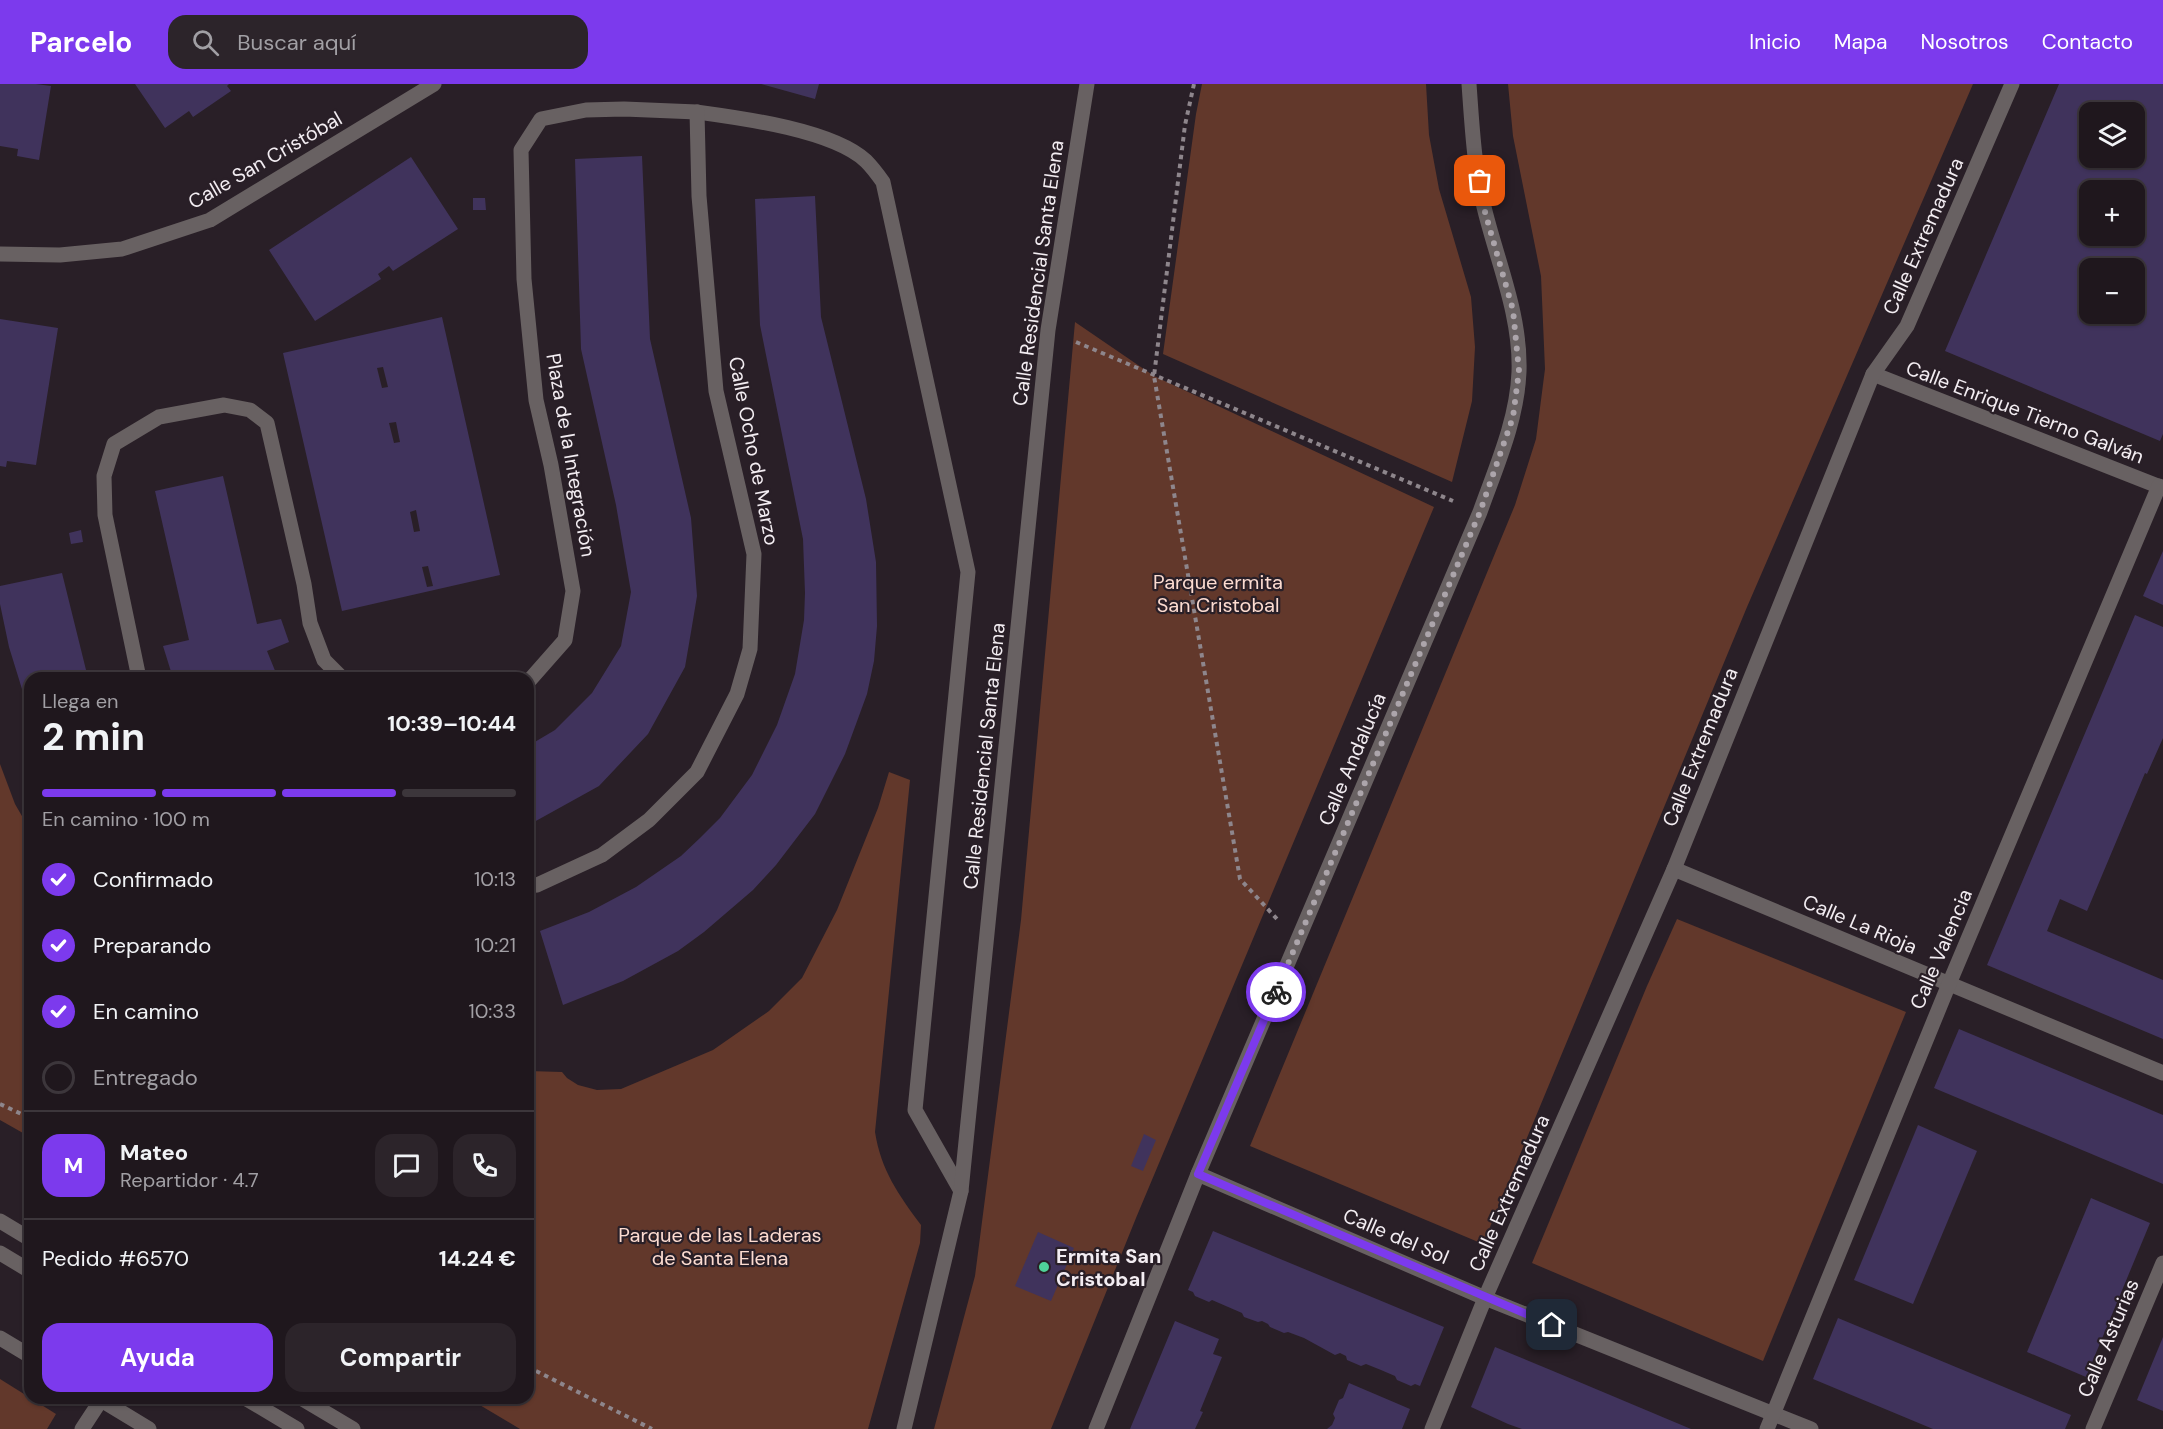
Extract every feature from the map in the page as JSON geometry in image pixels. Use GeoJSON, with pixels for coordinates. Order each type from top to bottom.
{"type":"FeatureCollection","features":[{"type":"Feature","properties":{"kind":"street","name":"Calle San Cristóbal"},"geometry":{"type":"LineString","coordinates":[[0,254],[60,255],[122,249],[210,220],[434,84]]}},
{"type":"Feature","properties":{"kind":"street","name":"Calle Residencial Santa Elena"},"geometry":{"type":"LineString","coordinates":[[904,1429],[961,1191],[1048,330],[1087,84]]}},
{"type":"Feature","properties":{"kind":"street","name":"Calle Andalucía"},"geometry":{"type":"LineString","coordinates":[[1096,1429],[1198,1174],[1480,512],[1513,417],[1519,371],[1513,310],[1483,205],[1472,134],[1469,84]]}},
{"type":"Feature","properties":{"kind":"street","name":"Calle Extremadura"},"geometry":{"type":"LineString","coordinates":[[1432,1429],[1485,1298],[1674,869],[1873,374],[1907,326],[2012,84]]}},
{"type":"Feature","properties":{"kind":"street","name":"Plaza de la Integración"},"geometry":{"type":"LineString","coordinates":[[534,675],[566,640],[573,591],[551,465],[536,400],[524,279],[521,150],[542,119],[586,110],[697,112]]}},
{"type":"Feature","properties":{"kind":"street","name":"Calle Ocho de Marzo"},"geometry":{"type":"LineString","coordinates":[[534,885],[602,855],[649,820],[697,772],[737,694],[750,649],[754,554],[716,391],[699,196],[697,112]]}},
{"type":"Feature","properties":{"kind":"street"},"geometry":{"type":"LineString","coordinates":[[697,112],[762,121],[844,146],[865,160],[884,182],[968,572],[915,1110],[961,1191]]}},
{"type":"Feature","properties":{"kind":"street","name":"Calle Enrique Tierno Galván"},"geometry":{"type":"LineString","coordinates":[[1873,374],[2161,487]]}},
{"type":"Feature","properties":{"kind":"street"},"geometry":{"type":"LineString","coordinates":[[139,672],[105,515],[104,476],[114,444],[159,417],[224,405],[250,410],[267,423],[297,552],[310,623],[324,660],[336,672]]}},
{"type":"Feature","properties":{"kind":"street","name":"Calle Valencia"},"geometry":{"type":"LineString","coordinates":[[1767,1429],[1948,984],[2161,487]]}},
{"type":"Feature","properties":{"kind":"street","name":"Calle La Rioja"},"geometry":{"type":"LineString","coordinates":[[1674,869],[2163,1073]]}},
{"type":"Feature","properties":{"kind":"street","name":"Calle del Sol"},"geometry":{"type":"LineString","coordinates":[[1198,1174],[1485,1298],[1811,1429]]}},
{"type":"Feature","properties":{"kind":"street"},"geometry":{"type":"LineString","coordinates":[[0,1221],[24,1235]]}},
{"type":"Feature","properties":{"kind":"street"},"geometry":{"type":"LineString","coordinates":[[0,1253],[24,1267]]}},
{"type":"Feature","properties":{"kind":"street","name":"Calle Asturias"},"geometry":{"type":"LineString","coordinates":[[2092,1429],[2163,1263]]}},
{"type":"Feature","properties":{"kind":"street"},"geometry":{"type":"LineString","coordinates":[[0,1338],[24,1352]]}},
{"type":"Feature","properties":{"kind":"street"},"geometry":{"type":"LineString","coordinates":[[82,1429],[97,1404]]}},
{"type":"Feature","properties":{"kind":"street"},"geometry":{"type":"LineString","coordinates":[[108,1404],[149,1429]]}},
{"type":"Feature","properties":{"kind":"street"},"geometry":{"type":"LineString","coordinates":[[255,1404],[297,1429]]}},
{"type":"Feature","properties":{"kind":"street"},"geometry":{"type":"LineString","coordinates":[[310,1404],[353,1429]]}},
{"type":"Feature","properties":{"kind":"path"},"geometry":{"type":"LineString","coordinates":[[1194,84],[1185,125],[1154,376],[1240,879],[1298,941]]}},
{"type":"Feature","properties":{"kind":"path"},"geometry":{"type":"LineString","coordinates":[[1048,330],[1480,512]]}},
{"type":"Feature","properties":{"kind":"path"},"geometry":{"type":"LineString","coordinates":[[0,1104],[24,1116]]}},
{"type":"Feature","properties":{"kind":"path"},"geometry":{"type":"LineString","coordinates":[[534,1370],[652,1429]]}},
{"type":"Feature","properties":{"kind":"green space"},"geometry":{"type":"Polygon","coordinates":[[[1202,84],[1426,84],[1429,135],[1439,189],[1471,297],[1475,347],[1472,401],[1452,482],[1163,354],[1202,84]]]}},
{"type":"Feature","properties":{"kind":"green space"},"geometry":{"type":"Polygon","coordinates":[[[1508,84],[1973,84],[1747,607],[1483,1244],[1250,1146],[1515,505],[1536,439],[1545,369],[1541,276],[1513,136],[1508,84]]]}},
{"type":"Feature","properties":{"kind":"green space","name":"Parque ermita San Cristobal"},"geometry":{"type":"Polygon","coordinates":[[[1075,322],[1154,376],[1434,507],[1136,1218],[1051,1429],[934,1429],[975,1276],[1021,920],[1075,322]]]}},
{"type":"Feature","properties":{"kind":"green space"},"geometry":{"type":"Polygon","coordinates":[[[0,764],[15,804],[24,820],[24,1134],[0,1120],[0,764]]]}},
{"type":"Feature","properties":{"kind":"green space","name":"Parque de las Laderas de Santa Elena"},"geometry":{"type":"Polygon","coordinates":[[[889,772],[910,780],[875,1132],[886,1170],[921,1225],[920,1243],[868,1429],[520,1429],[478,1404],[534,1404],[534,1071],[562,1072],[578,1085],[597,1090],[621,1089],[713,1050],[769,1011],[802,978],[837,910],[878,808],[889,772]]]}},
{"type":"Feature","properties":{"kind":"green space"},"geometry":{"type":"Polygon","coordinates":[[[1677,919],[1906,1012],[1763,1361],[1532,1263],[1677,919]]]}},
{"type":"Feature","properties":{"kind":"green space"},"geometry":{"type":"Polygon","coordinates":[[[0,1379],[24,1394],[24,1404],[40,1404],[56,1414],[47,1429],[0,1429],[0,1379]]]}},
{"type":"Feature","properties":{"kind":"building"},"geometry":{"type":"Polygon","coordinates":[[[0,84],[51,86],[39,160],[17,156],[18,149],[0,146],[0,84]]]}},
{"type":"Feature","properties":{"kind":"building"},"geometry":{"type":"Polygon","coordinates":[[[135,84],[229,84],[227,86],[231,91],[193,117],[189,111],[165,128],[135,84]]]}},
{"type":"Feature","properties":{"kind":"building"},"geometry":{"type":"Polygon","coordinates":[[[761,84],[819,84],[815,99],[761,84]]]}},
{"type":"Feature","properties":{"kind":"building"},"geometry":{"type":"Polygon","coordinates":[[[2059,84],[2163,84],[2163,434],[2160,441],[1945,351],[2059,84]]]}},
{"type":"Feature","properties":{"kind":"building"},"geometry":{"type":"Polygon","coordinates":[[[642,156],[650,339],[691,518],[697,596],[685,667],[648,734],[599,786],[534,822],[534,742],[555,730],[592,693],[621,646],[631,592],[616,505],[581,349],[575,159],[642,156]]]}},
{"type":"Feature","properties":{"kind":"building"},"geometry":{"type":"Polygon","coordinates":[[[411,157],[458,229],[393,271],[389,266],[378,274],[381,279],[315,321],[269,250],[411,157]]]}},
{"type":"Feature","properties":{"kind":"building"},"geometry":{"type":"Polygon","coordinates":[[[815,196],[821,317],[866,499],[876,562],[877,626],[874,661],[867,694],[845,754],[815,814],[776,865],[753,890],[678,951],[623,981],[563,1005],[540,931],[589,912],[636,887],[681,856],[720,818],[752,775],[777,725],[795,674],[804,620],[803,539],[760,325],[755,199],[815,196]]]}},
{"type":"Feature","properties":{"kind":"building"},"geometry":{"type":"Polygon","coordinates":[[[473,198],[485,198],[486,210],[473,210],[473,198]]]}},
{"type":"Feature","properties":{"kind":"building"},"geometry":{"type":"Polygon","coordinates":[[[442,317],[500,575],[342,611],[283,353],[442,317]],[[383,367],[377,368],[382,388],[388,387],[383,367]],[[396,422],[389,423],[394,443],[400,442],[396,422]],[[416,510],[410,512],[414,532],[420,531],[416,510]],[[428,566],[422,567],[427,587],[433,586],[428,566]]]}},
{"type":"Feature","properties":{"kind":"building"},"geometry":{"type":"Polygon","coordinates":[[[0,319],[58,328],[36,465],[7,461],[6,467],[0,466],[0,319]]]}},
{"type":"Feature","properties":{"kind":"building"},"geometry":{"type":"Polygon","coordinates":[[[223,476],[257,624],[281,619],[289,642],[267,651],[276,672],[171,672],[163,646],[189,640],[155,491],[223,476]]]}},
{"type":"Feature","properties":{"kind":"building"},"geometry":{"type":"Polygon","coordinates":[[[81,530],[83,542],[71,544],[69,533],[81,530]]]}},
{"type":"Feature","properties":{"kind":"building"},"geometry":{"type":"Polygon","coordinates":[[[2163,551],[2163,605],[2143,596],[2163,551]]]}},
{"type":"Feature","properties":{"kind":"building"},"geometry":{"type":"Polygon","coordinates":[[[62,573],[87,672],[24,672],[24,696],[9,647],[0,604],[0,586],[62,573]]]}},
{"type":"Feature","properties":{"kind":"building"},"geometry":{"type":"Polygon","coordinates":[[[2135,615],[2163,627],[2163,738],[2147,774],[2145,773],[2087,911],[2060,899],[2047,931],[2163,980],[2163,1039],[1987,965],[2135,615]]]}},
{"type":"Feature","properties":{"kind":"building"},"geometry":{"type":"Polygon","coordinates":[[[1959,1029],[2163,1115],[2163,1184],[1934,1088],[1959,1029]]]}},
{"type":"Feature","properties":{"kind":"building"},"geometry":{"type":"Polygon","coordinates":[[[1918,1125],[1977,1151],[1913,1304],[1854,1280],[1918,1125]]]}},
{"type":"Feature","properties":{"kind":"building"},"geometry":{"type":"Polygon","coordinates":[[[1144,1134],[1156,1140],[1143,1171],[1131,1166],[1144,1134]]]}},
{"type":"Feature","properties":{"kind":"building"},"geometry":{"type":"Polygon","coordinates":[[[2091,1198],[2150,1223],[2086,1377],[2027,1352],[2091,1198]]]}},
{"type":"Feature","properties":{"kind":"building"},"geometry":{"type":"Polygon","coordinates":[[[1213,1231],[1444,1327],[1420,1386],[1415,1384],[1411,1386],[1397,1380],[1395,1376],[1366,1364],[1361,1366],[1347,1360],[1346,1356],[1340,1353],[1335,1355],[1304,1338],[1288,1332],[1284,1333],[1262,1321],[1258,1322],[1244,1317],[1242,1313],[1212,1300],[1209,1302],[1195,1296],[1188,1290],[1213,1231]]]}},
{"type":"Feature","properties":{"kind":"building","name":"Ermita San Cristobal"},"geometry":{"type":"Polygon","coordinates":[[[1038,1232],[1074,1248],[1051,1301],[1015,1286],[1038,1232]]]}},
{"type":"Feature","properties":{"kind":"building"},"geometry":{"type":"Polygon","coordinates":[[[1838,1318],[2071,1415],[2065,1429],[1933,1429],[1813,1379],[1838,1318]]]}},
{"type":"Feature","properties":{"kind":"building"},"geometry":{"type":"Polygon","coordinates":[[[1175,1321],[1219,1339],[1213,1354],[1222,1357],[1200,1411],[1203,1412],[1195,1429],[1130,1429],[1175,1321]]]}},
{"type":"Feature","properties":{"kind":"building"},"geometry":{"type":"Polygon","coordinates":[[[2163,1337],[2163,1411],[2137,1400],[2163,1337]]]}},
{"type":"Feature","properties":{"kind":"building"},"geometry":{"type":"Polygon","coordinates":[[[1495,1347],[1691,1429],[1522,1429],[1508,1424],[1471,1407],[1495,1347]]]}},
{"type":"Feature","properties":{"kind":"building"},"geometry":{"type":"Polygon","coordinates":[[[1349,1383],[1410,1409],[1402,1429],[1327,1429],[1332,1425],[1335,1418],[1333,1414],[1349,1383]]]}},
{"type":"Feature","properties":{"kind":"way so far"},"geometry":{"type":"LineString","coordinates":[[1276,992],[1480,512],[1513,417],[1519,371],[1513,310],[1483,205],[1480,181]]}},
{"type":"Feature","properties":{"kind":"place","name":"Ermita San Cristobal"},"geometry":{"type":"Point","coordinates":[1044,1267]}},
{"type":"Feature","properties":{"kind":"route"},"geometry":{"type":"LineString","coordinates":[[1276,992],[1198,1174],[1552,1325]]}}]}
